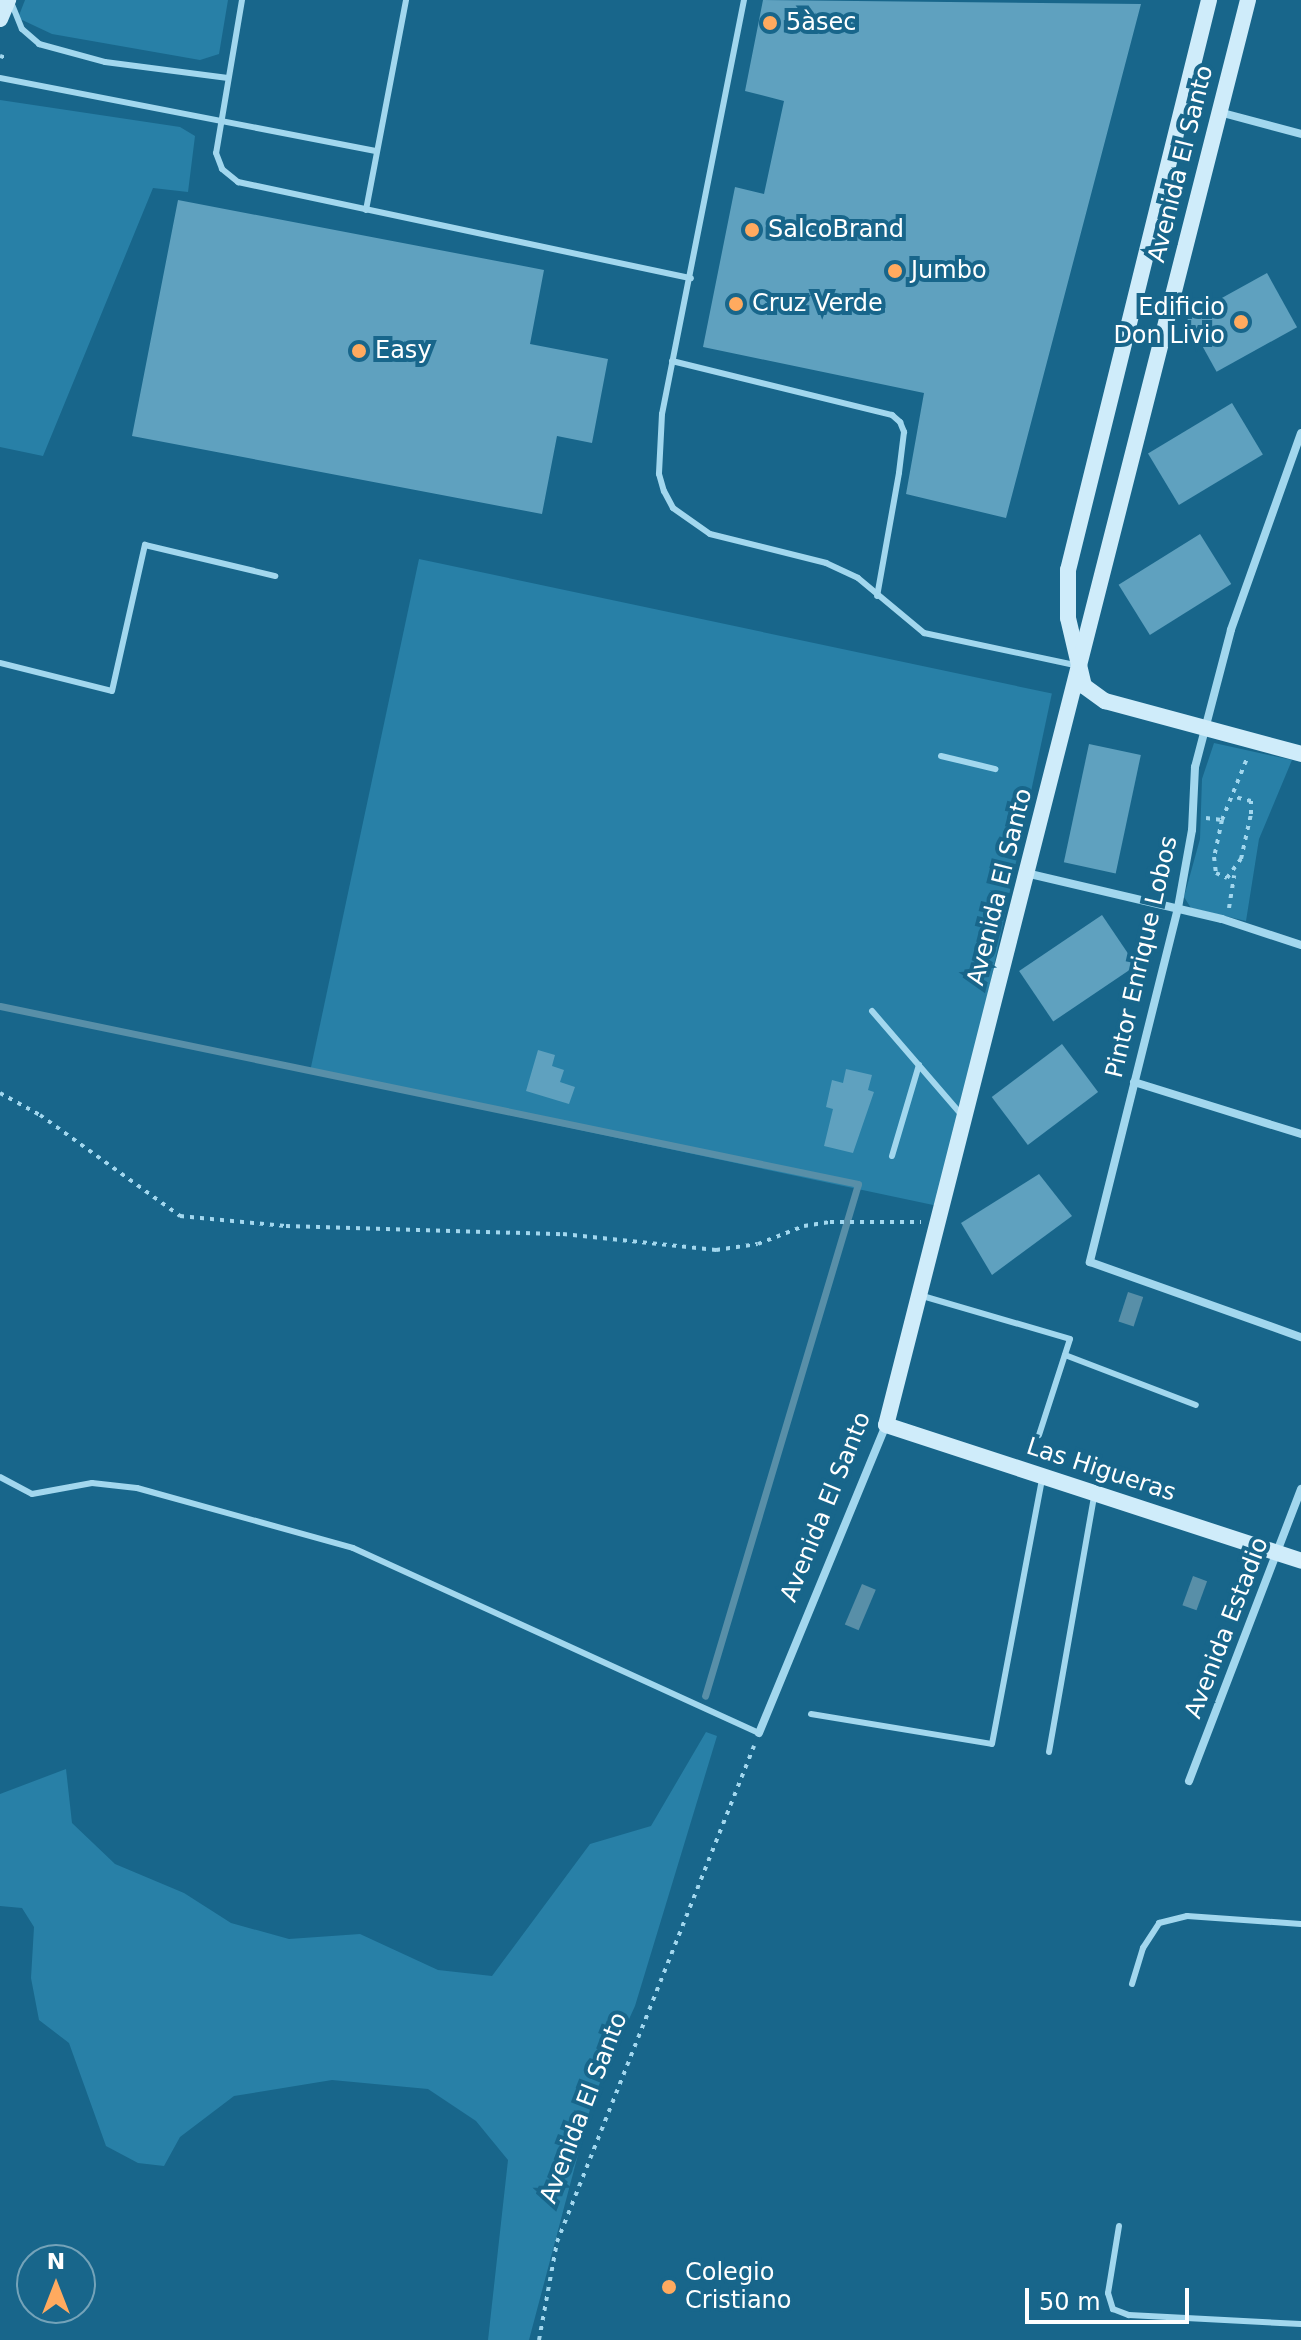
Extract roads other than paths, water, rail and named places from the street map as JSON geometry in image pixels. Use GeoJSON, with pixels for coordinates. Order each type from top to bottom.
{"type":"FeatureCollection","features":[{"type":"Feature","properties":{"kind":"main road"},"geometry":{"type":"LineString","coordinates":[[0,19],[9,0]]}},
{"type":"Feature","properties":{"kind":"main road","name":"Avenida El Santo"},"geometry":{"type":"LineString","coordinates":[[1078,666],[1068,618],[1068,570],[1209,0]]}},
{"type":"Feature","properties":{"kind":"main road","name":"Avenida El Santo"},"geometry":{"type":"LineString","coordinates":[[886,1425],[1030,874],[1078,666],[1248,0]]}},
{"type":"Feature","properties":{"kind":"main road"},"geometry":{"type":"LineString","coordinates":[[1078,666],[1084,686],[1105,701],[1301,754]]}},
{"type":"Feature","properties":{"kind":"main road","name":"Las Higueras"},"geometry":{"type":"LineString","coordinates":[[886,1425],[1301,1561]]}},
{"type":"Feature","properties":{"kind":"street"},"geometry":{"type":"LineString","coordinates":[[1219,112],[1301,134]]}},
{"type":"Feature","properties":{"kind":"street","name":"Pintor Enrique Lobos"},"geometry":{"type":"LineString","coordinates":[[1301,433],[1231,630],[1208,727],[1195,767],[1192,815],[1178,908],[1090,1262],[1301,1337]]}},
{"type":"Feature","properties":{"kind":"street"},"geometry":{"type":"LineString","coordinates":[[1030,874],[1222,919],[1301,945]]}},
{"type":"Feature","properties":{"kind":"street"},"geometry":{"type":"LineString","coordinates":[[1134,1082],[1301,1134]]}},
{"type":"Feature","properties":{"kind":"street","name":"Avenida El Santo"},"geometry":{"type":"LineString","coordinates":[[759,1733],[886,1425]]}},
{"type":"Feature","properties":{"kind":"street","name":"Avenida Estadio"},"geometry":{"type":"LineString","coordinates":[[1189,1781],[1301,1489]]}},
{"type":"Feature","properties":{"kind":"lane"},"geometry":{"type":"LineString","coordinates":[[9,0],[22,29],[39,44],[105,62],[228,78]]}},
{"type":"Feature","properties":{"kind":"lane"},"geometry":{"type":"LineString","coordinates":[[242,0],[216,153],[222,169],[238,182],[691,278]]}},
{"type":"Feature","properties":{"kind":"lane"},"geometry":{"type":"LineString","coordinates":[[366,210],[406,0]]}},
{"type":"Feature","properties":{"kind":"lane"},"geometry":{"type":"LineString","coordinates":[[744,0],[672,361],[659,474],[673,508],[710,534],[826,563],[858,578],[924,633],[1078,666]]}},
{"type":"Feature","properties":{"kind":"lane"},"geometry":{"type":"LineString","coordinates":[[0,78],[377,151]]}},
{"type":"Feature","properties":{"kind":"lane"},"geometry":{"type":"LineString","coordinates":[[672,361],[892,415],[900,422],[904,432],[899,473],[877,596]]}},
{"type":"Feature","properties":{"kind":"lane"},"geometry":{"type":"LineString","coordinates":[[0,663],[112,691],[145,545],[275,576]]}},
{"type":"Feature","properties":{"kind":"lane"},"geometry":{"type":"LineString","coordinates":[[941,756],[995,769]]}},
{"type":"Feature","properties":{"kind":"lane"},"geometry":{"type":"LineString","coordinates":[[872,1011],[964,1118]]}},
{"type":"Feature","properties":{"kind":"lane"},"geometry":{"type":"LineString","coordinates":[[892,1156],[919,1065]]}},
{"type":"Feature","properties":{"kind":"lane"},"geometry":{"type":"LineString","coordinates":[[919,1295],[1070,1339],[1039,1435]]}},
{"type":"Feature","properties":{"kind":"lane"},"geometry":{"type":"LineString","coordinates":[[1065,1355],[1196,1405]]}},
{"type":"Feature","properties":{"kind":"lane"},"geometry":{"type":"LineString","coordinates":[[811,1714],[992,1744],[1042,1476]]}},
{"type":"Feature","properties":{"kind":"lane"},"geometry":{"type":"LineString","coordinates":[[0,1477],[32,1494],[92,1483],[137,1488],[353,1548],[759,1733]]}},
{"type":"Feature","properties":{"kind":"lane"},"geometry":{"type":"LineString","coordinates":[[1049,1752],[1095,1492]]}},
{"type":"Feature","properties":{"kind":"lane"},"geometry":{"type":"LineString","coordinates":[[1132,1984],[1143,1948],[1159,1923],[1187,1916],[1301,1924]]}},
{"type":"Feature","properties":{"kind":"lane"},"geometry":{"type":"LineString","coordinates":[[1119,2226],[1108,2293],[1113,2309],[1129,2315],[1301,2324]]}},
{"type":"Feature","properties":{"kind":"waterway"},"geometry":{"type":"LineString","coordinates":[[0,1006],[858,1184],[705,1696]]}},
{"type":"Feature","properties":{"kind":"place","name":"5àsec"},"geometry":{"type":"Point","coordinates":[770,23]}},
{"type":"Feature","properties":{"kind":"place","name":"SalcoBrand"},"geometry":{"type":"Point","coordinates":[752,230]}},
{"type":"Feature","properties":{"kind":"place","name":"Jumbo"},"geometry":{"type":"Point","coordinates":[895,271]}},
{"type":"Feature","properties":{"kind":"place","name":"Cruz Verde"},"geometry":{"type":"Point","coordinates":[736,304]}},
{"type":"Feature","properties":{"kind":"place","name":"Edificio Don Livio"},"geometry":{"type":"Point","coordinates":[1241,322]}},
{"type":"Feature","properties":{"kind":"place","name":"Easy"},"geometry":{"type":"Point","coordinates":[359,351]}},
{"type":"Feature","properties":{"kind":"place","name":"Colegio Cristiano"},"geometry":{"type":"Point","coordinates":[669,2287]}}]}
